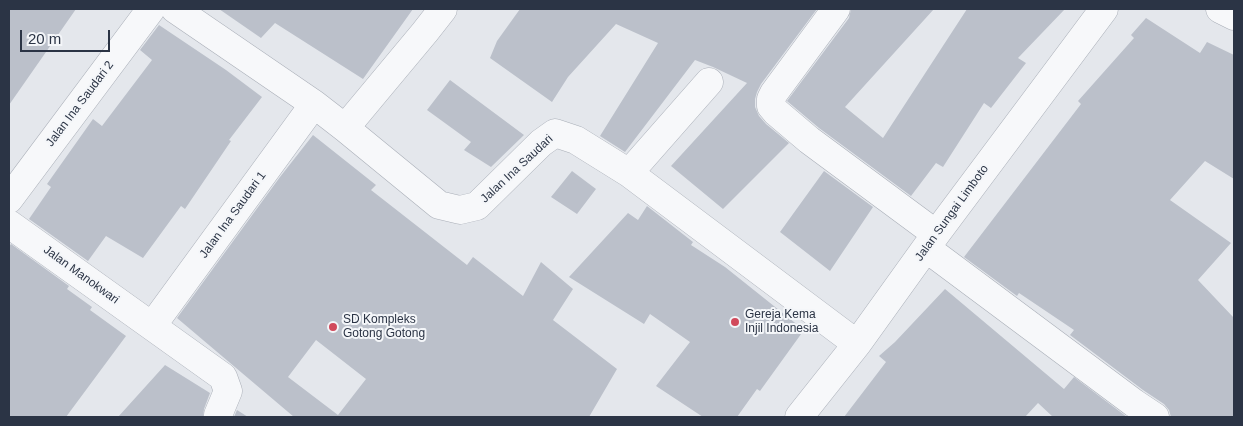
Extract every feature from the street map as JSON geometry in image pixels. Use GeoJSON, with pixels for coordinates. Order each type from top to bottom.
{"type":"FeatureCollection","features":[{"type":"Feature","properties":{"kind":"street","name":"Jalan Ina Saudari 2"},"geometry":{"type":"LineString","coordinates":[[9,199],[151,9]]}},
{"type":"Feature","properties":{"kind":"street","name":"Jalan Ina Saudari"},"geometry":{"type":"LineString","coordinates":[[175,9],[314,104],[439,205],[460,210],[477,206],[541,143],[555,133],[576,140],[629,173],[857,344]]}},
{"type":"Feature","properties":{"kind":"street"},"geometry":{"type":"LineString","coordinates":[[345,128],[442,9]]}},
{"type":"Feature","properties":{"kind":"street"},"geometry":{"type":"LineString","coordinates":[[836,9],[774,93],[771,99],[771,106],[808,140],[931,241],[1134,403],[1155,417]]}},
{"type":"Feature","properties":{"kind":"street","name":"Jalan Sungai Limboto"},"geometry":{"type":"LineString","coordinates":[[799,417],[857,344],[931,241],[1104,9]]}},
{"type":"Feature","properties":{"kind":"street"},"geometry":{"type":"LineString","coordinates":[[1220,9],[1234,16]]}},
{"type":"Feature","properties":{"kind":"street"},"geometry":{"type":"LineString","coordinates":[[629,173],[709,82]]}},
{"type":"Feature","properties":{"kind":"street","name":"Jalan Ina Saudari 1"},"geometry":{"type":"LineString","coordinates":[[152,326],[314,104]]}},
{"type":"Feature","properties":{"kind":"street","name":"Jalan Manokwari"},"geometry":{"type":"LineString","coordinates":[[9,224],[223,377],[228,391],[219,416]]}},
{"type":"Feature","properties":{"kind":"building"},"geometry":{"type":"Polygon","coordinates":[[[9,9],[76,9],[9,105],[9,9]]]}},
{"type":"Feature","properties":{"kind":"building"},"geometry":{"type":"Polygon","coordinates":[[[219,9],[413,9],[363,79],[275,23],[261,38],[219,9]]]}},
{"type":"Feature","properties":{"kind":"building"},"geometry":{"type":"Polygon","coordinates":[[[520,9],[817,9],[761,84],[755,99],[755,107],[759,116],[789,143],[723,209],[671,166],[747,83],[695,60],[625,152],[600,136],[658,43],[616,24],[568,77],[552,102],[490,58],[497,41],[520,9]]]}},
{"type":"Feature","properties":{"kind":"building"},"geometry":{"type":"Polygon","coordinates":[[[851,9],[934,9],[845,107],[883,138],[967,9],[1065,9],[1018,58],[1026,63],[991,108],[984,103],[943,167],[936,163],[911,196],[819,128],[787,101],[849,18],[851,9]]]}},
{"type":"Feature","properties":{"kind":"building"},"geometry":{"type":"Polygon","coordinates":[[[1146,18],[1200,53],[1207,42],[1234,55],[1234,179],[1205,161],[1170,200],[1231,243],[1198,280],[1234,318],[1234,417],[1171,417],[1169,410],[1164,404],[1070,335],[1074,330],[1019,293],[1017,296],[964,257],[1081,104],[1078,101],[1134,38],[1131,35],[1146,18]]]}},
{"type":"Feature","properties":{"kind":"building"},"geometry":{"type":"Polygon","coordinates":[[[159,25],[226,70],[262,97],[229,140],[231,141],[185,209],[181,206],[143,258],[106,236],[88,261],[29,219],[51,187],[47,184],[93,119],[102,126],[152,60],[140,50],[159,25]]]}},
{"type":"Feature","properties":{"kind":"building"},"geometry":{"type":"Polygon","coordinates":[[[450,80],[524,135],[491,167],[464,150],[471,142],[427,110],[450,80]]]}},
{"type":"Feature","properties":{"kind":"building"},"geometry":{"type":"Polygon","coordinates":[[[313,135],[376,185],[371,190],[467,265],[473,257],[523,296],[541,262],[573,289],[553,320],[617,369],[589,417],[294,417],[177,318],[313,135]],[[316,340],[288,377],[338,415],[366,379],[316,340]]]}},
{"type":"Feature","properties":{"kind":"building"},"geometry":{"type":"Polygon","coordinates":[[[572,171],[596,189],[577,214],[551,197],[572,171]]]}},
{"type":"Feature","properties":{"kind":"building"},"geometry":{"type":"Polygon","coordinates":[[[824,171],[873,207],[830,271],[780,232],[824,171]]]}},
{"type":"Feature","properties":{"kind":"building"},"geometry":{"type":"Polygon","coordinates":[[[647,206],[693,242],[691,245],[725,267],[804,330],[760,391],[757,389],[737,417],[703,417],[656,386],[690,342],[650,314],[644,324],[569,277],[628,213],[638,220],[647,206]]]}},
{"type":"Feature","properties":{"kind":"building"},"geometry":{"type":"Polygon","coordinates":[[[11,244],[69,286],[67,289],[92,307],[90,310],[126,336],[66,417],[9,417],[9,247],[11,244]]]}},
{"type":"Feature","properties":{"kind":"building"},"geometry":{"type":"Polygon","coordinates":[[[945,289],[1064,389],[1074,377],[1127,417],[1053,417],[1038,403],[1025,417],[844,417],[886,362],[879,356],[895,342],[945,289]]]}},
{"type":"Feature","properties":{"kind":"building"},"geometry":{"type":"Polygon","coordinates":[[[165,365],[210,393],[203,417],[118,417],[165,365]]]}},
{"type":"Feature","properties":{"kind":"building"},"geometry":{"type":"Polygon","coordinates":[[[237,410],[248,417],[234,417],[237,410]]]}},
{"type":"Feature","properties":{"kind":"place","name":"Gereja Kema Injil Indonesia"},"geometry":{"type":"Point","coordinates":[735,322]}},
{"type":"Feature","properties":{"kind":"place","name":"SD Kompleks Gotong Gotong"},"geometry":{"type":"Point","coordinates":[333,327]}}]}
